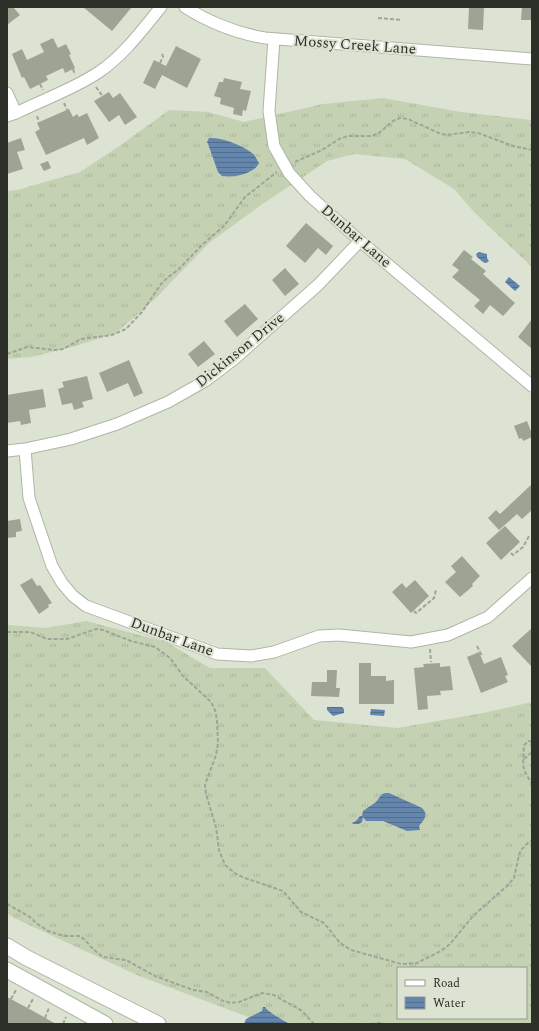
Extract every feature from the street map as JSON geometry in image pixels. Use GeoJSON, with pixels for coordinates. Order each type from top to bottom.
{"type":"FeatureCollection","features":[{"type":"Feature","properties":{"kind":"street"},"geometry":{"type":"LineString","coordinates":[[7,93],[11,114],[67,90],[98,72],[120,54],[161,7]]}},
{"type":"Feature","properties":{"kind":"street","name":"Mossy Creek Lane"},"geometry":{"type":"LineString","coordinates":[[185,7],[222,27],[250,35],[274,39],[532,59]]}},
{"type":"Feature","properties":{"kind":"street","name":"Dunbar Lane"},"geometry":{"type":"LineString","coordinates":[[274,39],[270,111],[274,146],[298,184],[360,241],[532,386]]}},
{"type":"Feature","properties":{"kind":"street","name":"Dickinson Drive"},"geometry":{"type":"LineString","coordinates":[[7,451],[25,449],[71,439],[117,424],[168,402],[205,381],[234,359],[318,285],[360,241]]}},
{"type":"Feature","properties":{"kind":"street","name":"Dunbar Lane"},"geometry":{"type":"LineString","coordinates":[[25,449],[29,498],[52,566],[62,583],[73,596],[86,606],[217,654],[251,656],[266,654],[319,636],[339,635],[411,642],[448,635],[488,617],[532,578]]}},
{"type":"Feature","properties":{"kind":"street"},"geometry":{"type":"LineString","coordinates":[[7,946],[27,958],[158,1024]]}},
{"type":"Feature","properties":{"kind":"street"},"geometry":{"type":"LineString","coordinates":[[7,970],[106,1024]]}},
{"type":"Feature","properties":{"kind":"path"},"geometry":{"type":"LineString","coordinates":[[378,18],[402,20]]}},
{"type":"Feature","properties":{"kind":"path"},"geometry":{"type":"LineString","coordinates":[[160,63],[163,56],[162,53]]}},
{"type":"Feature","properties":{"kind":"path"},"geometry":{"type":"LineString","coordinates":[[73,69],[75,75]]}},
{"type":"Feature","properties":{"kind":"path"},"geometry":{"type":"LineString","coordinates":[[40,84],[43,91]]}},
{"type":"Feature","properties":{"kind":"path"},"geometry":{"type":"LineString","coordinates":[[96,87],[103,97]]}},
{"type":"Feature","properties":{"kind":"path"},"geometry":{"type":"LineString","coordinates":[[64,103],[67,110]]}},
{"type":"Feature","properties":{"kind":"path"},"geometry":{"type":"LineString","coordinates":[[37,116],[39,122]]}},
{"type":"Feature","properties":{"kind":"path"},"geometry":{"type":"LineString","coordinates":[[7,354],[27,346],[55,350],[62,349],[81,339],[112,335],[126,329],[142,312],[167,278],[178,270],[202,245],[224,226],[245,197],[265,180],[300,158],[322,150],[339,139],[348,136],[372,136],[379,133],[393,121],[400,118],[408,119],[441,134],[447,135],[469,132],[478,133],[513,146],[532,150]]}},
{"type":"Feature","properties":{"kind":"path"},"geometry":{"type":"LineString","coordinates":[[511,553],[513,556],[523,547],[529,536]]}},
{"type":"Feature","properties":{"kind":"path"},"geometry":{"type":"LineString","coordinates":[[414,611],[416,613],[434,598],[436,590]]}},
{"type":"Feature","properties":{"kind":"path"},"geometry":{"type":"LineString","coordinates":[[7,632],[30,632],[47,639],[58,640],[67,639],[96,629],[103,630],[131,641],[156,647],[170,658],[184,676],[211,702],[215,710],[218,743],[216,755],[206,782],[206,794],[216,827],[219,850],[225,865],[236,874],[283,891],[301,912],[324,923],[340,944],[351,950],[401,964],[417,963],[441,951],[450,944],[473,916],[514,878],[521,850],[532,841]]}},
{"type":"Feature","properties":{"kind":"path"},"geometry":{"type":"LineString","coordinates":[[477,646],[482,656]]}},
{"type":"Feature","properties":{"kind":"path"},"geometry":{"type":"LineString","coordinates":[[430,649],[432,662]]}},
{"type":"Feature","properties":{"kind":"path"},"geometry":{"type":"LineString","coordinates":[[532,742],[524,745],[522,752],[525,772],[532,784]]}},
{"type":"Feature","properties":{"kind":"path"},"geometry":{"type":"LineString","coordinates":[[524,759],[532,752]]}},
{"type":"Feature","properties":{"kind":"path"},"geometry":{"type":"LineString","coordinates":[[7,904],[30,917],[48,931],[64,936],[80,936],[103,957],[126,960],[155,976],[193,990],[207,992],[223,1001],[239,1002],[262,993],[274,995],[302,1010],[314,1024]]}},
{"type":"Feature","properties":{"kind":"path"},"geometry":{"type":"LineString","coordinates":[[11,999],[16,990]]}},
{"type":"Feature","properties":{"kind":"path"},"geometry":{"type":"LineString","coordinates":[[28,1008],[33,999]]}},
{"type":"Feature","properties":{"kind":"path"},"geometry":{"type":"LineString","coordinates":[[45,1018],[50,1008]]}},
{"type":"Feature","properties":{"kind":"path"},"geometry":{"type":"LineString","coordinates":[[63,1024],[66,1017]]}},
{"type":"Feature","properties":{"kind":"path"},"geometry":{"type":"LineString","coordinates":[[371,1024],[385,1024]]}},
{"type":"Feature","properties":{"kind":"green space"},"geometry":{"type":"Polygon","coordinates":[[[383,98],[461,112],[532,120],[532,267],[474,212],[454,189],[405,159],[354,154],[327,161],[264,203],[209,243],[155,299],[116,333],[72,347],[31,357],[7,359],[7,191],[17,190],[80,172],[121,145],[169,110],[208,112],[244,122],[323,104],[383,98]]]}},
{"type":"Feature","properties":{"kind":"green space"},"geometry":{"type":"Polygon","coordinates":[[[86,621],[166,642],[210,668],[265,668],[314,720],[398,728],[483,713],[532,702],[532,1024],[267,1024],[139,976],[14,918],[7,913],[7,625],[46,628],[86,621]]]}},
{"type":"Feature","properties":{"kind":"water"},"geometry":{"type":"Polygon","coordinates":[[[209,138],[225,140],[243,147],[255,156],[259,163],[253,170],[243,174],[222,176],[218,172],[207,142],[209,138]]]}},
{"type":"Feature","properties":{"kind":"water"},"geometry":{"type":"Polygon","coordinates":[[[479,252],[487,254],[489,261],[486,263],[483,262],[477,257],[476,254],[479,252]]]}},
{"type":"Feature","properties":{"kind":"water"},"geometry":{"type":"Polygon","coordinates":[[[509,277],[520,286],[515,291],[505,282],[509,277]]]}},
{"type":"Feature","properties":{"kind":"water"},"geometry":{"type":"Polygon","coordinates":[[[327,707],[342,707],[344,709],[344,713],[333,716],[327,710],[327,707]]]}},
{"type":"Feature","properties":{"kind":"water"},"geometry":{"type":"Polygon","coordinates":[[[371,709],[385,710],[384,716],[370,715],[371,709]]]}},
{"type":"Feature","properties":{"kind":"water"},"geometry":{"type":"Polygon","coordinates":[[[389,793],[422,808],[425,815],[424,820],[419,826],[420,830],[407,831],[383,821],[366,821],[363,817],[362,822],[359,824],[352,823],[362,816],[363,811],[376,802],[382,794],[389,793]]]}},
{"type":"Feature","properties":{"kind":"water"},"geometry":{"type":"Polygon","coordinates":[[[263,1007],[289,1024],[244,1024],[246,1019],[262,1011],[263,1007]]]}},
{"type":"Feature","properties":{"kind":"building"},"geometry":{"type":"Polygon","coordinates":[[[7,7],[13,7],[20,15],[7,25],[7,7]]]}},
{"type":"Feature","properties":{"kind":"building"},"geometry":{"type":"Polygon","coordinates":[[[83,7],[132,7],[112,31],[83,7]]]}},
{"type":"Feature","properties":{"kind":"building"},"geometry":{"type":"Polygon","coordinates":[[[469,7],[484,7],[483,30],[468,29],[469,7]]]}},
{"type":"Feature","properties":{"kind":"building"},"geometry":{"type":"Polygon","coordinates":[[[522,7],[532,7],[532,20],[521,20],[522,7]]]}},
{"type":"Feature","properties":{"kind":"building"},"geometry":{"type":"Polygon","coordinates":[[[53,38],[58,48],[66,44],[75,68],[65,73],[63,68],[46,76],[48,80],[30,89],[24,77],[22,78],[12,54],[22,49],[27,60],[44,52],[40,44],[53,38]]]}},
{"type":"Feature","properties":{"kind":"building"},"geometry":{"type":"Polygon","coordinates":[[[176,46],[201,59],[187,88],[162,75],[155,89],[143,83],[154,60],[166,66],[176,46]]]}},
{"type":"Feature","properties":{"kind":"building"},"geometry":{"type":"Polygon","coordinates":[[[224,78],[242,82],[240,89],[251,91],[246,111],[243,110],[242,116],[233,114],[234,108],[220,104],[221,98],[214,96],[219,82],[223,82],[224,78]]]}},
{"type":"Feature","properties":{"kind":"building"},"geometry":{"type":"Polygon","coordinates":[[[109,92],[113,98],[120,93],[137,117],[125,125],[119,115],[109,122],[94,101],[109,92]]]}},
{"type":"Feature","properties":{"kind":"building"},"geometry":{"type":"Polygon","coordinates":[[[69,109],[73,117],[77,114],[79,117],[87,113],[99,138],[87,145],[84,138],[46,155],[35,132],[40,129],[37,123],[69,109]]]}},
{"type":"Feature","properties":{"kind":"building"},"geometry":{"type":"Polygon","coordinates":[[[21,138],[25,150],[17,152],[23,169],[7,174],[7,143],[21,138]]]}},
{"type":"Feature","properties":{"kind":"building"},"geometry":{"type":"Polygon","coordinates":[[[48,161],[51,168],[44,171],[40,164],[48,161]]]}},
{"type":"Feature","properties":{"kind":"building"},"geometry":{"type":"Polygon","coordinates":[[[306,223],[333,246],[326,255],[318,248],[305,263],[286,246],[306,223]]]}},
{"type":"Feature","properties":{"kind":"building"},"geometry":{"type":"Polygon","coordinates":[[[464,250],[473,257],[471,259],[486,271],[483,274],[515,303],[503,316],[490,305],[483,314],[474,306],[480,300],[452,277],[459,270],[452,265],[464,250]]]}},
{"type":"Feature","properties":{"kind":"building"},"geometry":{"type":"Polygon","coordinates":[[[285,268],[299,284],[285,296],[272,280],[285,268]]]}},
{"type":"Feature","properties":{"kind":"building"},"geometry":{"type":"Polygon","coordinates":[[[245,304],[258,319],[237,337],[224,321],[245,304]]]}},
{"type":"Feature","properties":{"kind":"building"},"geometry":{"type":"Polygon","coordinates":[[[532,319],[532,349],[518,337],[532,319]]]}},
{"type":"Feature","properties":{"kind":"building"},"geometry":{"type":"Polygon","coordinates":[[[204,341],[215,354],[198,367],[188,354],[204,341]]]}},
{"type":"Feature","properties":{"kind":"building"},"geometry":{"type":"Polygon","coordinates":[[[129,360],[143,393],[134,397],[128,383],[107,392],[99,373],[129,360]]]}},
{"type":"Feature","properties":{"kind":"building"},"geometry":{"type":"Polygon","coordinates":[[[87,376],[93,399],[82,402],[84,407],[74,410],[72,403],[62,405],[58,389],[64,387],[62,382],[87,376]]]}},
{"type":"Feature","properties":{"kind":"building"},"geometry":{"type":"Polygon","coordinates":[[[43,389],[46,407],[29,410],[31,423],[21,425],[20,421],[7,423],[7,395],[43,389]]]}},
{"type":"Feature","properties":{"kind":"building"},"geometry":{"type":"Polygon","coordinates":[[[527,421],[532,437],[523,441],[522,438],[519,439],[514,426],[527,421]]]}},
{"type":"Feature","properties":{"kind":"building"},"geometry":{"type":"Polygon","coordinates":[[[532,484],[532,510],[522,519],[517,514],[499,530],[488,518],[496,510],[500,514],[532,484]]]}},
{"type":"Feature","properties":{"kind":"building"},"geometry":{"type":"Polygon","coordinates":[[[20,519],[22,531],[16,532],[16,537],[7,538],[7,521],[20,519]]]}},
{"type":"Feature","properties":{"kind":"building"},"geometry":{"type":"Polygon","coordinates":[[[505,526],[520,542],[501,560],[486,543],[505,526]]]}},
{"type":"Feature","properties":{"kind":"building"},"geometry":{"type":"Polygon","coordinates":[[[462,556],[480,576],[472,584],[473,586],[460,597],[445,582],[456,572],[451,566],[462,556]]]}},
{"type":"Feature","properties":{"kind":"building"},"geometry":{"type":"Polygon","coordinates":[[[32,578],[37,586],[40,585],[52,603],[39,614],[20,585],[32,578]]]}},
{"type":"Feature","properties":{"kind":"building"},"geometry":{"type":"Polygon","coordinates":[[[415,580],[429,596],[411,613],[392,592],[402,583],[406,588],[415,580]]]}},
{"type":"Feature","properties":{"kind":"building"},"geometry":{"type":"Polygon","coordinates":[[[532,628],[532,667],[512,646],[532,628]]]}},
{"type":"Feature","properties":{"kind":"building"},"geometry":{"type":"Polygon","coordinates":[[[479,652],[484,664],[501,657],[508,675],[505,676],[508,682],[481,693],[467,657],[479,652]]]}},
{"type":"Feature","properties":{"kind":"building"},"geometry":{"type":"Polygon","coordinates":[[[359,663],[371,663],[371,676],[386,676],[386,681],[394,680],[394,704],[359,704],[359,663]]]}},
{"type":"Feature","properties":{"kind":"building"},"geometry":{"type":"Polygon","coordinates":[[[440,663],[440,667],[450,666],[453,690],[440,691],[441,695],[427,696],[428,709],[418,710],[414,668],[424,667],[423,664],[440,663]]]}},
{"type":"Feature","properties":{"kind":"building"},"geometry":{"type":"Polygon","coordinates":[[[327,670],[337,670],[336,688],[340,688],[339,697],[311,696],[312,682],[327,682],[327,670]]]}},
{"type":"Feature","properties":{"kind":"building"},"geometry":{"type":"Polygon","coordinates":[[[7,997],[35,1012],[56,1024],[7,1024],[7,997]]]}}]}
